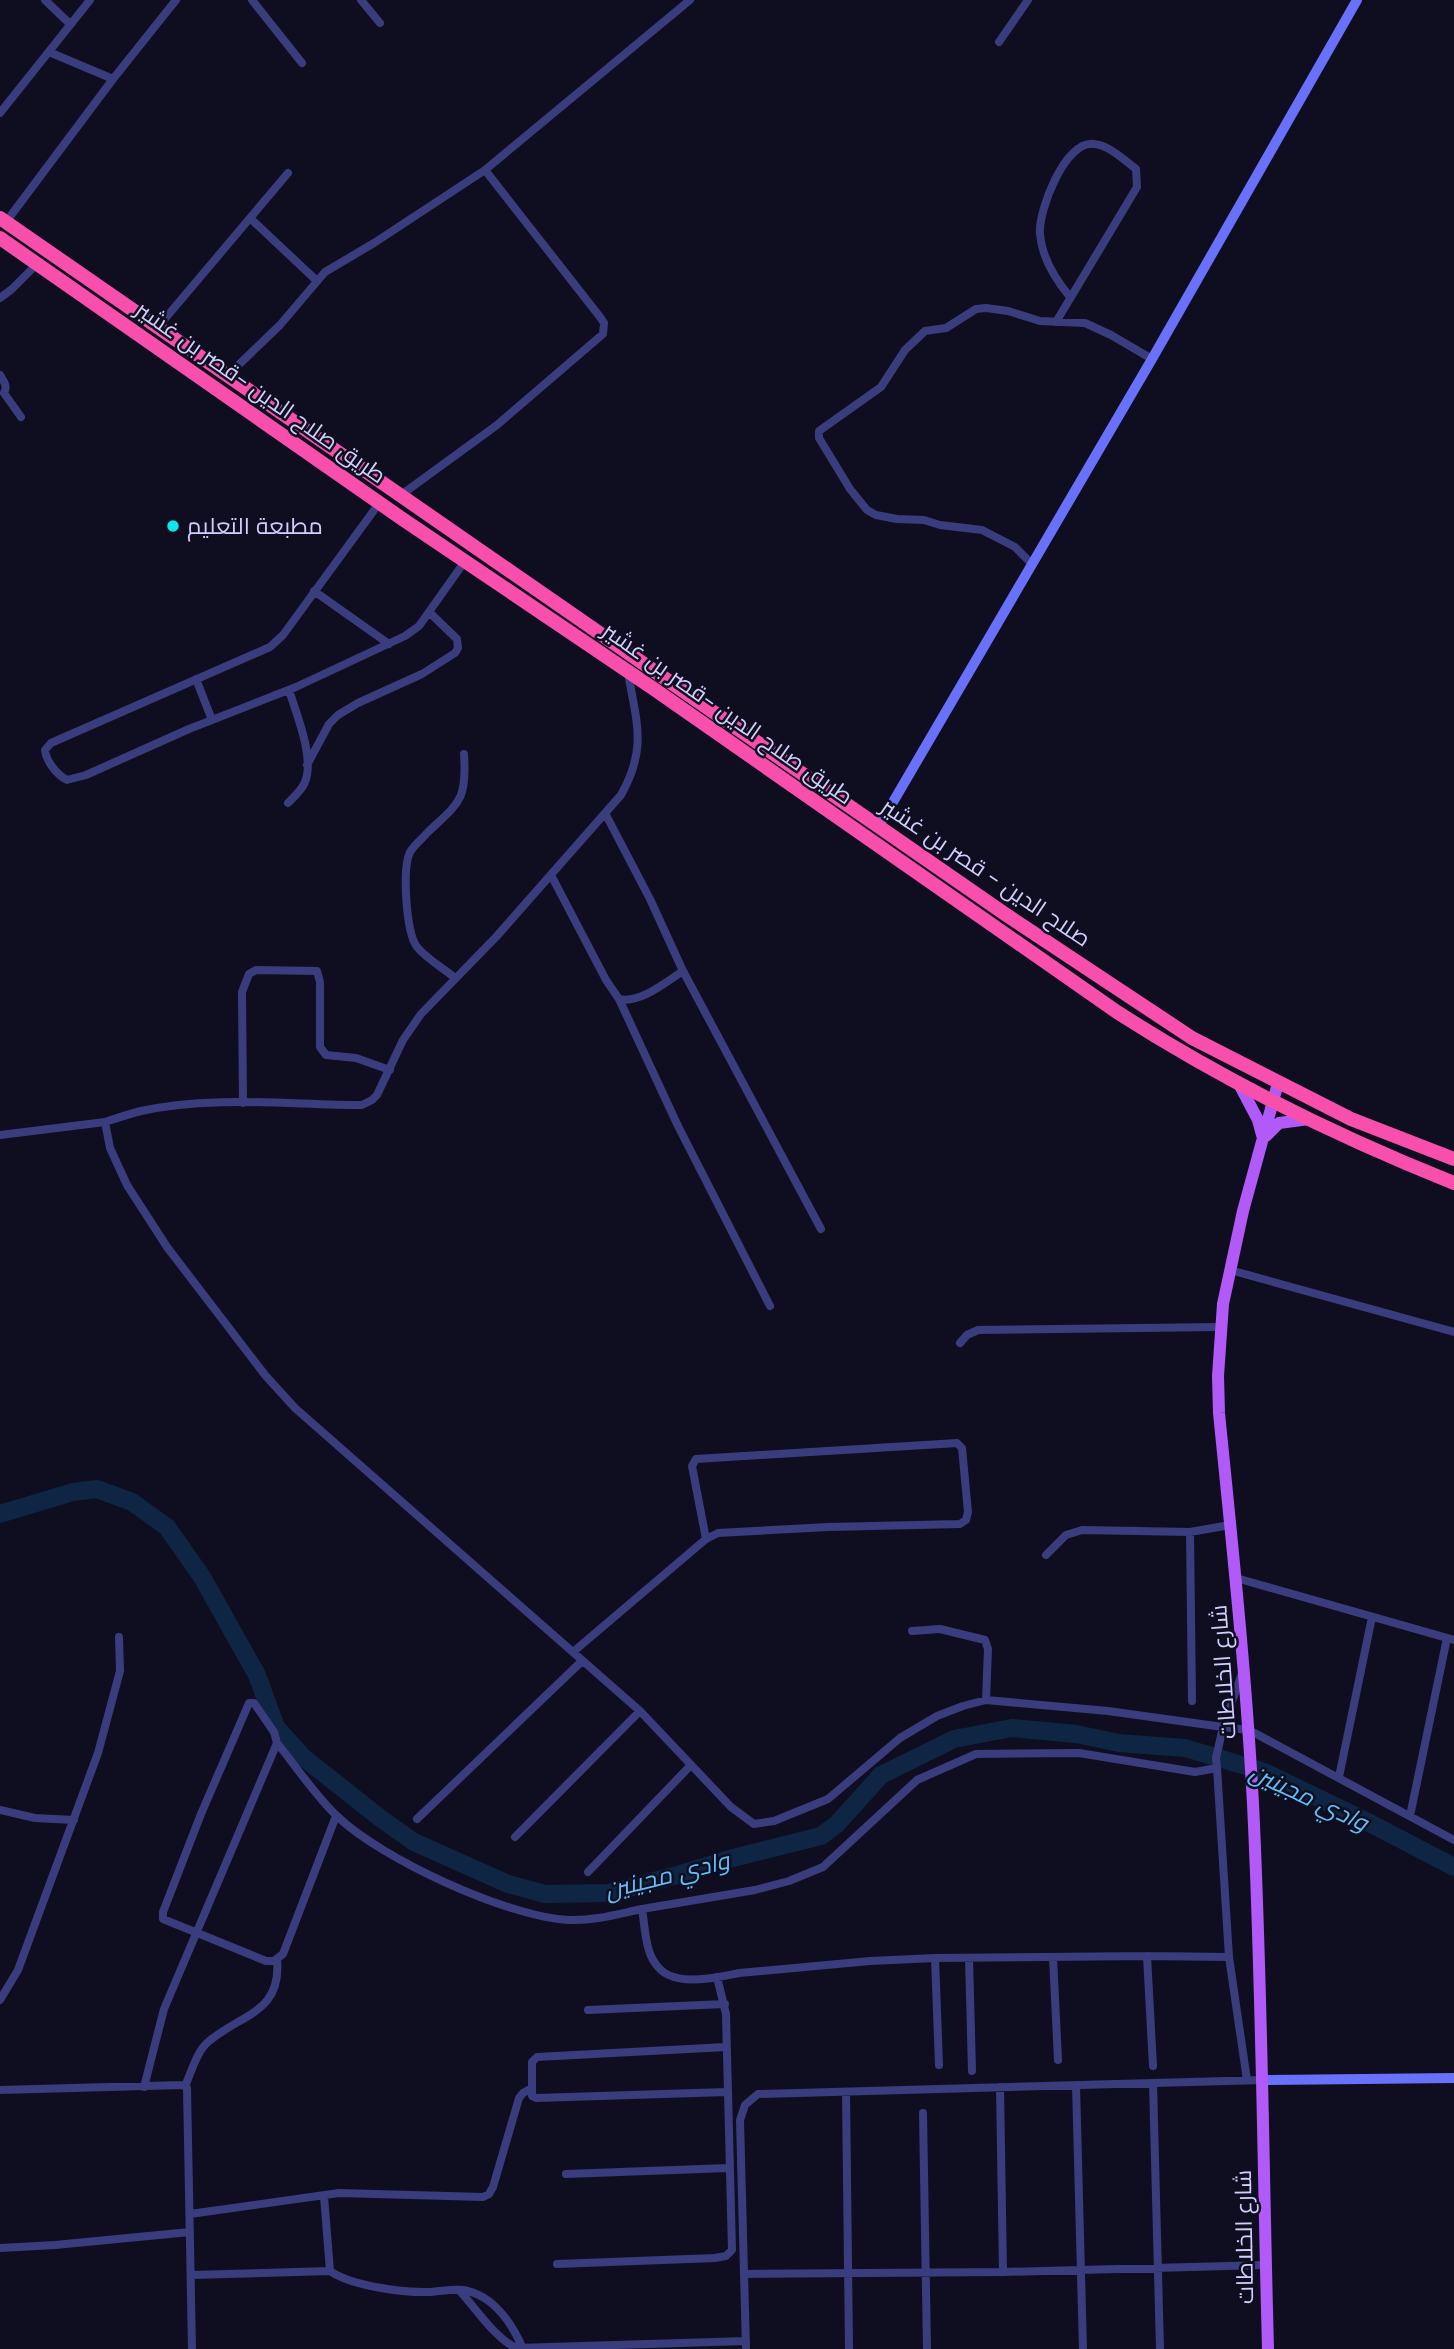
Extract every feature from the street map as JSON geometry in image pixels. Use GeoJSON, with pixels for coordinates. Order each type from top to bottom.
{"type":"FeatureCollection","features":[{"type":"Feature","properties":{"kind":"highway","name":"صلاح الدين - قصر بن غشير"},"geometry":{"type":"LineString","coordinates":[[3,220],[1005,914],[1192,1038],[1351,1119],[1454,1159]]}},
{"type":"Feature","properties":{"kind":"highway","name":"طريق صلاح الدين -قصر بن غشير"},"geometry":{"type":"LineString","coordinates":[[0,238],[628,671],[1087,993],[1180,1052],[1273,1101],[1395,1159],[1454,1183]]}},
{"type":"Feature","properties":{"kind":"highway"},"geometry":{"type":"LineString","coordinates":[[1180,1052],[1192,1038]]}},
{"type":"Feature","properties":{"kind":"main road"},"geometry":{"type":"LineString","coordinates":[[879,826],[1152,359],[1357,0]]}},
{"type":"Feature","properties":{"kind":"main road"},"geometry":{"type":"LineString","coordinates":[[1238,1082],[1258,1120],[1263,1139]]}},
{"type":"Feature","properties":{"kind":"main road","name":"شارع الخلاطات"},"geometry":{"type":"LineString","coordinates":[[1268,2349],[1263,2080],[1251,1762],[1245,1667],[1219,1413],[1218,1376],[1230,1270],[1278,1083]]}},
{"type":"Feature","properties":{"kind":"main road"},"geometry":{"type":"LineString","coordinates":[[1263,1139],[1279,1123],[1309,1119]]}},
{"type":"Feature","properties":{"kind":"main road"},"geometry":{"type":"LineString","coordinates":[[1263,2080],[1454,2078]]}},
{"type":"Feature","properties":{"kind":"street"},"geometry":{"type":"LineString","coordinates":[[45,0],[70,24]]}},
{"type":"Feature","properties":{"kind":"street"},"geometry":{"type":"LineString","coordinates":[[0,113],[90,0]]}},
{"type":"Feature","properties":{"kind":"street"},"geometry":{"type":"LineString","coordinates":[[3,220],[176,0]]}},
{"type":"Feature","properties":{"kind":"street"},"geometry":{"type":"LineString","coordinates":[[252,0],[302,63]]}},
{"type":"Feature","properties":{"kind":"street"},"geometry":{"type":"LineString","coordinates":[[360,0],[380,23]]}},
{"type":"Feature","properties":{"kind":"street"},"geometry":{"type":"LineString","coordinates":[[228,375],[280,325],[325,272],[485,170],[690,0]]}},
{"type":"Feature","properties":{"kind":"street"},"geometry":{"type":"LineString","coordinates":[[999,41],[1028,0]]}},
{"type":"Feature","properties":{"kind":"street"},"geometry":{"type":"LineString","coordinates":[[48,52],[113,79]]}},
{"type":"Feature","properties":{"kind":"street"},"geometry":{"type":"LineString","coordinates":[[1056,322],[1136,187],[1136,169],[1111,150],[1094,144],[1076,149],[1064,165],[1044,205],[1040,222],[1044,253],[1055,279],[1070,297]]}},
{"type":"Feature","properties":{"kind":"street"},"geometry":{"type":"LineString","coordinates":[[401,495],[497,425],[603,334],[604,323],[600,317],[485,170]]}},
{"type":"Feature","properties":{"kind":"street"},"geometry":{"type":"LineString","coordinates":[[158,327],[288,173]]}},
{"type":"Feature","properties":{"kind":"street"},"geometry":{"type":"LineString","coordinates":[[250,218],[317,281]]}},
{"type":"Feature","properties":{"kind":"street"},"geometry":{"type":"LineString","coordinates":[[0,298],[37,264]]}},
{"type":"Feature","properties":{"kind":"street"},"geometry":{"type":"LineString","coordinates":[[1032,564],[1015,547],[982,530],[940,525],[924,520],[897,519],[867,510],[850,489],[819,438],[819,431],[881,387],[905,350],[925,331],[946,328],[976,309],[1008,311],[1040,321],[1085,323],[1152,359]]}},
{"type":"Feature","properties":{"kind":"street"},"geometry":{"type":"LineString","coordinates":[[0,375],[6,389],[2,395],[21,417]]}},
{"type":"Feature","properties":{"kind":"street"},"geometry":{"type":"LineString","coordinates":[[380,502],[283,635],[270,647],[51,743],[45,750],[46,757],[59,776],[67,780],[75,779],[289,690],[389,644],[419,626],[465,561]]}},
{"type":"Feature","properties":{"kind":"street"},"geometry":{"type":"LineString","coordinates":[[314,591],[389,644]]}},
{"type":"Feature","properties":{"kind":"street"},"geometry":{"type":"LineString","coordinates":[[307,765],[329,724],[338,715],[422,674],[455,653],[458,648],[457,639],[429,612]]}},
{"type":"Feature","properties":{"kind":"street"},"geometry":{"type":"LineString","coordinates":[[0,1135],[105,1122],[159,1108],[243,1103],[362,1105],[372,1100],[390,1070],[403,1040],[415,1023],[496,937],[621,795],[638,756],[639,739],[628,671]]}},
{"type":"Feature","properties":{"kind":"street"},"geometry":{"type":"LineString","coordinates":[[196,680],[212,720]]}},
{"type":"Feature","properties":{"kind":"street"},"geometry":{"type":"LineString","coordinates":[[288,803],[305,782],[307,765],[304,737],[289,690]]}},
{"type":"Feature","properties":{"kind":"street"},"geometry":{"type":"LineString","coordinates":[[455,978],[416,945],[410,926],[405,874],[410,853],[417,843],[460,798],[464,787],[464,754]]}},
{"type":"Feature","properties":{"kind":"street"},"geometry":{"type":"LineString","coordinates":[[606,813],[683,971],[821,1229]]}},
{"type":"Feature","properties":{"kind":"street"},"geometry":{"type":"LineString","coordinates":[[551,875],[606,980],[619,999],[678,1126],[770,1306]]}},
{"type":"Feature","properties":{"kind":"street"},"geometry":{"type":"LineString","coordinates":[[243,1103],[242,992],[249,974],[256,970],[317,971],[320,982],[320,1047],[326,1055],[356,1058],[390,1070]]}},
{"type":"Feature","properties":{"kind":"street"},"geometry":{"type":"LineString","coordinates":[[619,999],[626,1000],[651,991],[683,971]]}},
{"type":"Feature","properties":{"kind":"street"},"geometry":{"type":"LineString","coordinates":[[105,1122],[110,1148],[134,1196],[167,1247],[265,1375],[315,1426],[640,1711],[747,1821],[760,1824],[828,1799],[900,1738],[937,1716],[986,1700],[1108,1711],[1249,1730],[1454,1840]]}},
{"type":"Feature","properties":{"kind":"street"},"geometry":{"type":"LineString","coordinates":[[1230,1270],[1454,1332]]}},
{"type":"Feature","properties":{"kind":"street"},"geometry":{"type":"LineString","coordinates":[[960,1343],[967,1335],[978,1330],[1222,1327]]}},
{"type":"Feature","properties":{"kind":"street"},"geometry":{"type":"LineString","coordinates":[[573,1652],[706,1539],[722,1532],[960,1524],[966,1520],[968,1512],[962,1448],[957,1443],[696,1459],[692,1466],[706,1539]]}},
{"type":"Feature","properties":{"kind":"street"},"geometry":{"type":"LineString","coordinates":[[1046,1555],[1066,1535],[1082,1530],[1190,1532],[1230,1525]]}},
{"type":"Feature","properties":{"kind":"street"},"geometry":{"type":"LineString","coordinates":[[1190,1532],[1192,1701]]}},
{"type":"Feature","properties":{"kind":"street"},"geometry":{"type":"LineString","coordinates":[[1236,1578],[1450,1639],[1410,1816]]}},
{"type":"Feature","properties":{"kind":"street"},"geometry":{"type":"LineString","coordinates":[[1339,1777],[1372,1617]]}},
{"type":"Feature","properties":{"kind":"street"},"geometry":{"type":"LineString","coordinates":[[912,1631],[940,1629],[985,1640],[988,1649],[986,1700]]}},
{"type":"Feature","properties":{"kind":"street"},"geometry":{"type":"LineString","coordinates":[[0,2000],[15,1977],[98,1753],[120,1671],[119,1637]]}},
{"type":"Feature","properties":{"kind":"street"},"geometry":{"type":"LineString","coordinates":[[417,1819],[582,1661]]}},
{"type":"Feature","properties":{"kind":"street"},"geometry":{"type":"LineString","coordinates":[[1245,1667],[1223,1727],[1216,1758],[1230,1957],[1247,2080]]}},
{"type":"Feature","properties":{"kind":"street"},"geometry":{"type":"LineString","coordinates":[[336,1816],[283,1954],[277,1959],[266,1961],[163,1919],[163,1912],[201,1814],[249,1703],[254,1703],[274,1732],[277,1743],[336,1816],[359,1834],[392,1856],[458,1888],[518,1909],[566,1920],[588,1920],[755,1890],[789,1881],[823,1867],[917,1780],[976,1754],[1079,1753],[1195,1772],[1217,1768]]}},
{"type":"Feature","properties":{"kind":"street"},"geometry":{"type":"LineString","coordinates":[[515,1837],[640,1711]]}},
{"type":"Feature","properties":{"kind":"street"},"geometry":{"type":"LineString","coordinates":[[144,2087],[164,2009],[277,1743]]}},
{"type":"Feature","properties":{"kind":"street"},"geometry":{"type":"LineString","coordinates":[[588,1872],[691,1765]]}},
{"type":"Feature","properties":{"kind":"street"},"geometry":{"type":"LineString","coordinates":[[0,1810],[35,1818],[74,1820]]}},
{"type":"Feature","properties":{"kind":"street"},"geometry":{"type":"LineString","coordinates":[[642,1909],[654,1962],[661,1971],[678,1978],[935,1958],[1230,1957]]}},
{"type":"Feature","properties":{"kind":"street"},"geometry":{"type":"LineString","coordinates":[[1147,1956],[1153,2066]]}},
{"type":"Feature","properties":{"kind":"street"},"geometry":{"type":"LineString","coordinates":[[1053,1957],[1058,2060]]}},
{"type":"Feature","properties":{"kind":"street"},"geometry":{"type":"LineString","coordinates":[[935,1958],[939,2065]]}},
{"type":"Feature","properties":{"kind":"street"},"geometry":{"type":"LineString","coordinates":[[968,1958],[972,2071]]}},
{"type":"Feature","properties":{"kind":"street"},"geometry":{"type":"LineString","coordinates":[[185,2086],[205,2045],[270,1998],[278,1981],[277,1959]]}},
{"type":"Feature","properties":{"kind":"street"},"geometry":{"type":"LineString","coordinates":[[557,2264],[726,2256],[732,2250],[724,2004],[717,1977]]}},
{"type":"Feature","properties":{"kind":"street"},"geometry":{"type":"LineString","coordinates":[[588,2010],[724,2004]]}},
{"type":"Feature","properties":{"kind":"street"},"geometry":{"type":"LineString","coordinates":[[726,2047],[537,2057],[532,2062],[532,2096],[727,2092]]}},
{"type":"Feature","properties":{"kind":"street"},"geometry":{"type":"LineString","coordinates":[[459,2290],[508,2343],[523,2349],[746,2345],[740,2126],[741,2112],[758,2094],[1263,2080]]}},
{"type":"Feature","properties":{"kind":"street"},"geometry":{"type":"LineString","coordinates":[[1153,2083],[1160,2349]]}},
{"type":"Feature","properties":{"kind":"street"},"geometry":{"type":"LineString","coordinates":[[1076,2085],[1083,2349]]}},
{"type":"Feature","properties":{"kind":"street"},"geometry":{"type":"LineString","coordinates":[[0,2090],[185,2086]]}},
{"type":"Feature","properties":{"kind":"street"},"geometry":{"type":"LineString","coordinates":[[185,2086],[188,2091],[192,2349]]}},
{"type":"Feature","properties":{"kind":"street"},"geometry":{"type":"LineString","coordinates":[[1000,2087],[1003,2272]]}},
{"type":"Feature","properties":{"kind":"street"},"geometry":{"type":"LineString","coordinates":[[190,2214],[363,2193],[478,2197],[489,2194],[519,2098],[532,2088]]}},
{"type":"Feature","properties":{"kind":"street"},"geometry":{"type":"LineString","coordinates":[[846,2092],[849,2349]]}},
{"type":"Feature","properties":{"kind":"street"},"geometry":{"type":"LineString","coordinates":[[923,2113],[927,2349]]}},
{"type":"Feature","properties":{"kind":"street"},"geometry":{"type":"LineString","coordinates":[[565,2174],[728,2168]]}},
{"type":"Feature","properties":{"kind":"street"},"geometry":{"type":"LineString","coordinates":[[324,2196],[330,2271]]}},
{"type":"Feature","properties":{"kind":"street"},"geometry":{"type":"LineString","coordinates":[[0,2248],[190,2232]]}},
{"type":"Feature","properties":{"kind":"street"},"geometry":{"type":"LineString","coordinates":[[744,2274],[1003,2272],[1265,2265]]}},
{"type":"Feature","properties":{"kind":"street"},"geometry":{"type":"LineString","coordinates":[[191,2275],[330,2271],[364,2285],[427,2292],[459,2290],[490,2301],[518,2337],[523,2349]]}},
{"type":"Feature","properties":{"kind":"waterway","name":"وادي مجينين"},"geometry":{"type":"LineString","coordinates":[[0,1514],[73,1492],[97,1489],[132,1502],[167,1527],[202,1577],[257,1675],[276,1727],[303,1757],[414,1842],[508,1884],[545,1894],[609,1893],[821,1836],[837,1824],[881,1775],[954,1739],[1012,1728],[1076,1734],[1119,1743],[1185,1748],[1262,1771],[1454,1867]]}},
{"type":"Feature","properties":{"kind":"place","name":"مطبعة التعليم"},"geometry":{"type":"Point","coordinates":[173,526]}}]}
